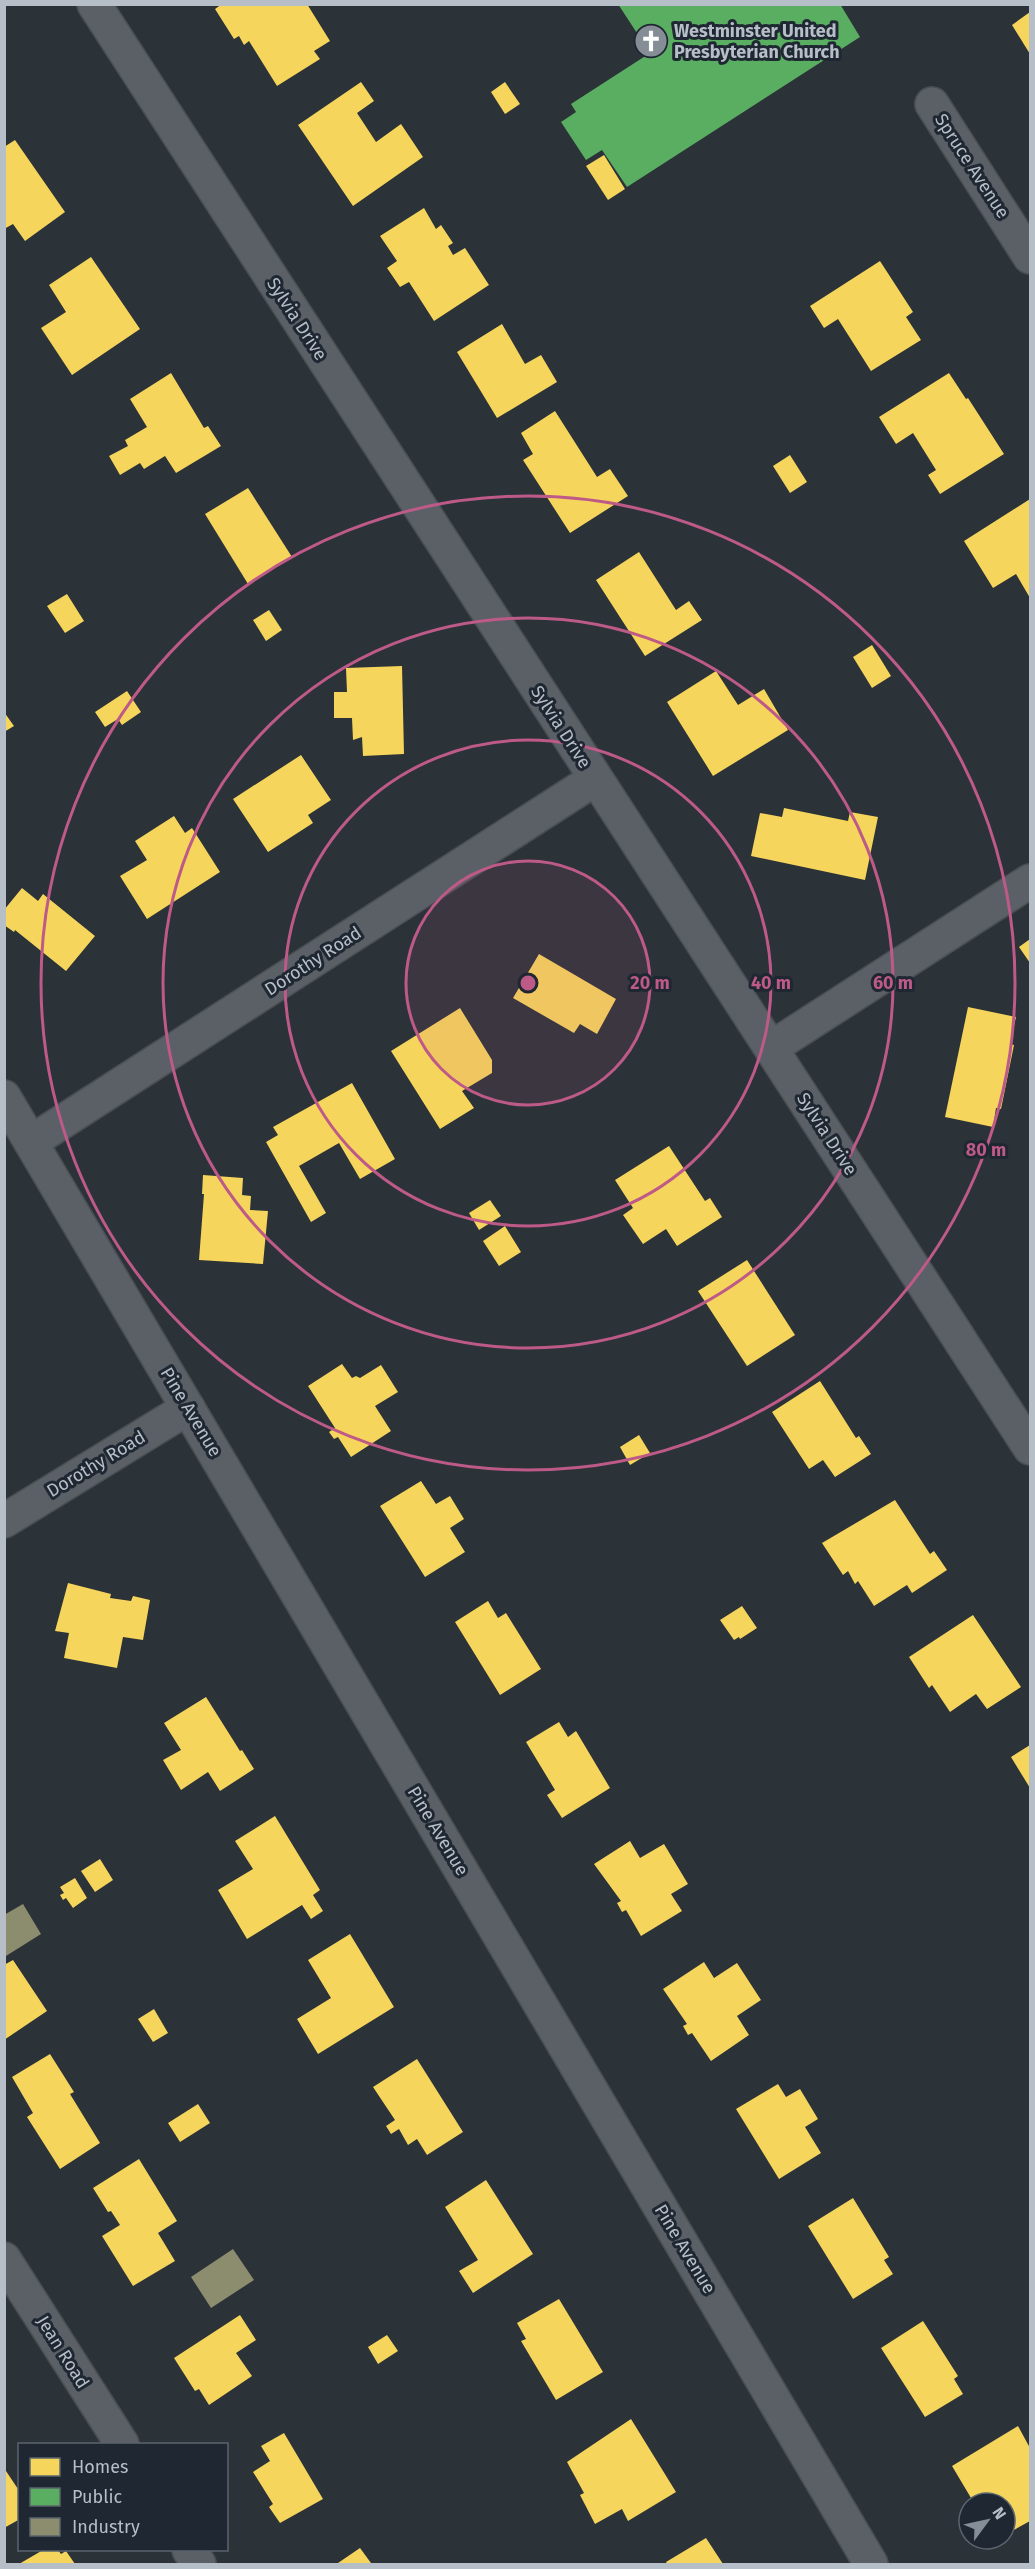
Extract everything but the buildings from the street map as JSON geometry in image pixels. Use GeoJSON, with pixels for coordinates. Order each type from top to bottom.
{"type":"FeatureCollection","features":[{"type":"Feature","properties":{"kind":"street","name":"Sylvia Drive"},"geometry":{"type":"LineString","coordinates":[[94,4],[1030,1448]]}},
{"type":"Feature","properties":{"kind":"street","name":"Spruce Avenue"},"geometry":{"type":"LineString","coordinates":[[932,104],[1030,257]]}},
{"type":"Feature","properties":{"kind":"street","name":"Dorothy Road"},"geometry":{"type":"LineString","coordinates":[[31,1142],[595,779]]}},
{"type":"Feature","properties":{"kind":"street"},"geometry":{"type":"LineString","coordinates":[[771,1048],[1030,881]]}},
{"type":"Feature","properties":{"kind":"street","name":"Pine Avenue"},"geometry":{"type":"LineString","coordinates":[[4,1097],[871,2565]]}},
{"type":"Feature","properties":{"kind":"street","name":"Dorothy Road"},"geometry":{"type":"LineString","coordinates":[[4,1521],[188,1408]]}},
{"type":"Feature","properties":{"kind":"street","name":"Jean Road"},"geometry":{"type":"LineString","coordinates":[[4,2259],[121,2443]]}},
{"type":"Feature","properties":{"kind":"street"},"geometry":{"type":"LineString","coordinates":[[190,2551],[199,2565]]}},
{"type":"Feature","properties":{"kind":"place","name":"Westminster United Presbyterian Church"},"geometry":{"type":"Point","coordinates":[651,41]}}]}
